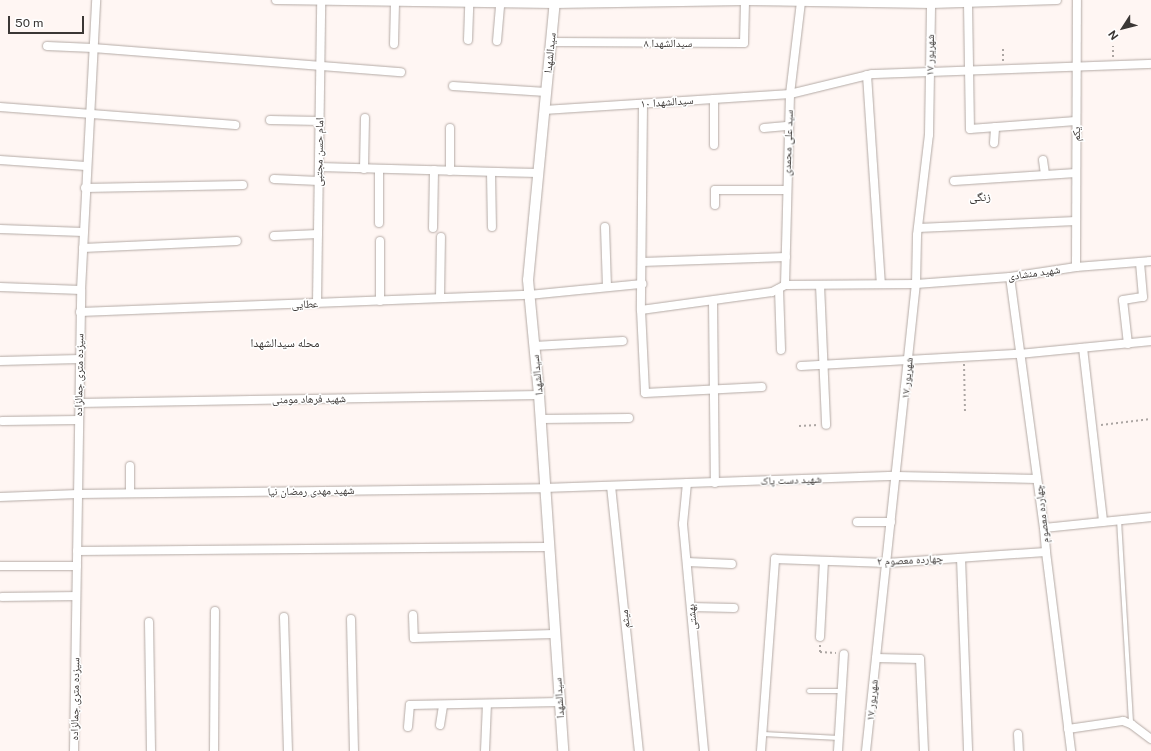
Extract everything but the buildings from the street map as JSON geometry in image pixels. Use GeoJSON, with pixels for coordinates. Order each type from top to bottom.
{"type":"FeatureCollection","features":[{"type":"Feature","properties":{"kind":"street","name":"سیزده متری جمالزاده"},"geometry":{"type":"LineString","coordinates":[[74,751],[80,312],[86,166],[96,0]]}},
{"type":"Feature","properties":{"kind":"street"},"geometry":{"type":"LineString","coordinates":[[276,0],[469,4],[745,1],[868,1],[931,4],[982,1],[1057,0]]}},
{"type":"Feature","properties":{"kind":"street","name":"یکم"},"geometry":{"type":"LineString","coordinates":[[1076,267],[1077,0]]}},
{"type":"Feature","properties":{"kind":"street","name":"امام حسن مجتبی"},"geometry":{"type":"LineString","coordinates":[[317,303],[321,1]]}},
{"type":"Feature","properties":{"kind":"street","name":"سیدالشهدا ۸"},"geometry":{"type":"LineString","coordinates":[[551,42],[744,42],[745,1]]}},
{"type":"Feature","properties":{"kind":"street","name":"سیدالشهدا"},"geometry":{"type":"LineString","coordinates":[[555,2],[530,256],[529,295],[539,395],[548,548],[563,751]]}},
{"type":"Feature","properties":{"kind":"street","name":"سید علی محمدی"},"geometry":{"type":"LineString","coordinates":[[781,350],[782,287],[786,257],[790,94],[801,2]]}},
{"type":"Feature","properties":{"kind":"street"},"geometry":{"type":"LineString","coordinates":[[394,44],[395,3]]}},
{"type":"Feature","properties":{"kind":"street"},"geometry":{"type":"LineString","coordinates":[[968,3],[970,129],[1076,121]]}},
{"type":"Feature","properties":{"kind":"street"},"geometry":{"type":"LineString","coordinates":[[468,40],[469,4]]}},
{"type":"Feature","properties":{"kind":"street"},"geometry":{"type":"LineString","coordinates":[[497,41],[500,4]]}},
{"type":"Feature","properties":{"kind":"street","name":"۱۷ شهریور"},"geometry":{"type":"LineString","coordinates":[[866,751],[909,361],[916,284],[918,228],[929,135],[931,4]]}},
{"type":"Feature","properties":{"kind":"street"},"geometry":{"type":"LineString","coordinates":[[47,46],[93,48],[401,72]]}},
{"type":"Feature","properties":{"kind":"street","name":"سیدالشهدا ۱۰"},"geometry":{"type":"LineString","coordinates":[[544,110],[790,94],[867,75],[1151,64]]}},
{"type":"Feature","properties":{"kind":"street"},"geometry":{"type":"LineString","coordinates":[[867,75],[881,284]]}},
{"type":"Feature","properties":{"kind":"street"},"geometry":{"type":"LineString","coordinates":[[453,86],[546,92]]}},
{"type":"Feature","properties":{"kind":"street"},"geometry":{"type":"LineString","coordinates":[[714,99],[714,145]]}},
{"type":"Feature","properties":{"kind":"street"},"geometry":{"type":"LineString","coordinates":[[643,104],[641,310],[646,393],[762,387]]}},
{"type":"Feature","properties":{"kind":"street"},"geometry":{"type":"LineString","coordinates":[[0,106],[235,125]]}},
{"type":"Feature","properties":{"kind":"street"},"geometry":{"type":"LineString","coordinates":[[364,169],[365,118]]}},
{"type":"Feature","properties":{"kind":"street"},"geometry":{"type":"LineString","coordinates":[[270,120],[320,121]]}},
{"type":"Feature","properties":{"kind":"street"},"geometry":{"type":"LineString","coordinates":[[764,128],[789,126]]}},
{"type":"Feature","properties":{"kind":"street"},"geometry":{"type":"LineString","coordinates":[[994,143],[995,127]]}},
{"type":"Feature","properties":{"kind":"street"},"geometry":{"type":"LineString","coordinates":[[450,128],[450,171]]}},
{"type":"Feature","properties":{"kind":"street"},"geometry":{"type":"LineString","coordinates":[[0,160],[86,166]]}},
{"type":"Feature","properties":{"kind":"street"},"geometry":{"type":"LineString","coordinates":[[1043,160],[1044,175]]}},
{"type":"Feature","properties":{"kind":"street"},"geometry":{"type":"LineString","coordinates":[[319,167],[538,173]]}},
{"type":"Feature","properties":{"kind":"street"},"geometry":{"type":"LineString","coordinates":[[379,223],[380,169]]}},
{"type":"Feature","properties":{"kind":"street"},"geometry":{"type":"LineString","coordinates":[[433,228],[434,170]]}},
{"type":"Feature","properties":{"kind":"street"},"geometry":{"type":"LineString","coordinates":[[491,172],[492,227]]}},
{"type":"Feature","properties":{"kind":"street"},"geometry":{"type":"LineString","coordinates":[[954,182],[1076,173]]}},
{"type":"Feature","properties":{"kind":"street"},"geometry":{"type":"LineString","coordinates":[[274,179],[319,181]]}},
{"type":"Feature","properties":{"kind":"street"},"geometry":{"type":"LineString","coordinates":[[85,188],[243,185]]}},
{"type":"Feature","properties":{"kind":"street"},"geometry":{"type":"LineString","coordinates":[[715,205],[716,190],[787,190]]}},
{"type":"Feature","properties":{"kind":"street"},"geometry":{"type":"LineString","coordinates":[[918,228],[1076,221]]}},
{"type":"Feature","properties":{"kind":"street"},"geometry":{"type":"LineString","coordinates":[[605,227],[607,287]]}},
{"type":"Feature","properties":{"kind":"street"},"geometry":{"type":"LineString","coordinates":[[0,229],[83,232]]}},
{"type":"Feature","properties":{"kind":"street"},"geometry":{"type":"LineString","coordinates":[[274,236],[318,234]]}},
{"type":"Feature","properties":{"kind":"street"},"geometry":{"type":"LineString","coordinates":[[440,298],[441,237]]}},
{"type":"Feature","properties":{"kind":"street"},"geometry":{"type":"LineString","coordinates":[[83,248],[238,241]]}},
{"type":"Feature","properties":{"kind":"street"},"geometry":{"type":"LineString","coordinates":[[380,241],[380,301]]}},
{"type":"Feature","properties":{"kind":"street"},"geometry":{"type":"LineString","coordinates":[[642,262],[786,257]]}},
{"type":"Feature","properties":{"kind":"street","name":"شهید منشادی"},"geometry":{"type":"LineString","coordinates":[[641,310],[713,302],[772,292],[782,287],[916,284],[1010,277],[1076,267],[1151,261]]}},
{"type":"Feature","properties":{"kind":"street"},"geometry":{"type":"LineString","coordinates":[[1128,344],[1123,300],[1143,297],[1140,262]]}},
{"type":"Feature","properties":{"kind":"street","name":"چهارده معصوم"},"geometry":{"type":"LineString","coordinates":[[1010,277],[1019,354],[1044,528],[1071,751]]}},
{"type":"Feature","properties":{"kind":"street","name":"عطایی"},"geometry":{"type":"LineString","coordinates":[[80,312],[529,295],[642,284]]}},
{"type":"Feature","properties":{"kind":"street"},"geometry":{"type":"LineString","coordinates":[[820,285],[826,425]]}},
{"type":"Feature","properties":{"kind":"street"},"geometry":{"type":"LineString","coordinates":[[0,287],[81,290]]}},
{"type":"Feature","properties":{"kind":"street"},"geometry":{"type":"LineString","coordinates":[[713,302],[715,483]]}},
{"type":"Feature","properties":{"kind":"street"},"geometry":{"type":"LineString","coordinates":[[534,346],[623,341]]}},
{"type":"Feature","properties":{"kind":"street"},"geometry":{"type":"LineString","coordinates":[[801,366],[963,358],[1151,342]]}},
{"type":"Feature","properties":{"kind":"street"},"geometry":{"type":"LineString","coordinates":[[1083,348],[1102,522]]}},
{"type":"Feature","properties":{"kind":"street"},"geometry":{"type":"LineString","coordinates":[[0,361],[80,359]]}},
{"type":"Feature","properties":{"kind":"street","name":"شهید فرهاد مومنی"},"geometry":{"type":"LineString","coordinates":[[79,403],[539,395]]}},
{"type":"Feature","properties":{"kind":"street"},"geometry":{"type":"LineString","coordinates":[[540,419],[629,418]]}},
{"type":"Feature","properties":{"kind":"street"},"geometry":{"type":"LineString","coordinates":[[2,421],[79,420]]}},
{"type":"Feature","properties":{"kind":"street"},"geometry":{"type":"LineString","coordinates":[[130,466],[130,493]]}},
{"type":"Feature","properties":{"kind":"street","name":"شهید دست پاک"},"geometry":{"type":"LineString","coordinates":[[544,488],[896,476],[1037,479]]}},
{"type":"Feature","properties":{"kind":"street","name":"بهشتی"},"geometry":{"type":"LineString","coordinates":[[687,484],[684,524],[704,751]]}},
{"type":"Feature","properties":{"kind":"street","name":"میثم"},"geometry":{"type":"LineString","coordinates":[[611,486],[639,751]]}},
{"type":"Feature","properties":{"kind":"street","name":"شهید مهدی رمضان نیا"},"geometry":{"type":"LineString","coordinates":[[0,497],[130,493],[544,488]]}},
{"type":"Feature","properties":{"kind":"street"},"geometry":{"type":"LineString","coordinates":[[1044,528],[1151,517]]}},
{"type":"Feature","properties":{"kind":"street"},"geometry":{"type":"LineString","coordinates":[[857,522],[891,522]]}},
{"type":"Feature","properties":{"kind":"street"},"geometry":{"type":"LineString","coordinates":[[77,551],[548,548]]}},
{"type":"Feature","properties":{"kind":"street","name":"چهارده معصوم ۲"},"geometry":{"type":"LineString","coordinates":[[763,734],[775,559],[887,563],[1046,552]]}},
{"type":"Feature","properties":{"kind":"street"},"geometry":{"type":"LineString","coordinates":[[961,558],[968,751]]}},
{"type":"Feature","properties":{"kind":"street"},"geometry":{"type":"LineString","coordinates":[[820,638],[824,561]]}},
{"type":"Feature","properties":{"kind":"street"},"geometry":{"type":"LineString","coordinates":[[687,562],[732,564]]}},
{"type":"Feature","properties":{"kind":"street"},"geometry":{"type":"LineString","coordinates":[[0,566],[77,566]]}},
{"type":"Feature","properties":{"kind":"street"},"geometry":{"type":"LineString","coordinates":[[2,597],[76,596]]}},
{"type":"Feature","properties":{"kind":"street"},"geometry":{"type":"LineString","coordinates":[[691,607],[734,608]]}},
{"type":"Feature","properties":{"kind":"street"},"geometry":{"type":"LineString","coordinates":[[214,751],[216,611]]}},
{"type":"Feature","properties":{"kind":"street"},"geometry":{"type":"LineString","coordinates":[[412,615],[414,638],[554,634]]}},
{"type":"Feature","properties":{"kind":"street"},"geometry":{"type":"LineString","coordinates":[[284,617],[288,751]]}},
{"type":"Feature","properties":{"kind":"street"},"geometry":{"type":"LineString","coordinates":[[350,619],[354,751]]}},
{"type":"Feature","properties":{"kind":"street"},"geometry":{"type":"LineString","coordinates":[[149,622],[151,751]]}},
{"type":"Feature","properties":{"kind":"street"},"geometry":{"type":"LineString","coordinates":[[838,751],[844,654]]}},
{"type":"Feature","properties":{"kind":"street"},"geometry":{"type":"LineString","coordinates":[[876,658],[920,659],[924,751]]}},
{"type":"Feature","properties":{"kind":"street"},"geometry":{"type":"LineString","coordinates":[[408,727],[410,705],[560,702]]}},
{"type":"Feature","properties":{"kind":"street"},"geometry":{"type":"LineString","coordinates":[[485,751],[487,704]]}},
{"type":"Feature","properties":{"kind":"street"},"geometry":{"type":"LineString","coordinates":[[440,725],[443,705]]}},
{"type":"Feature","properties":{"kind":"street"},"geometry":{"type":"LineString","coordinates":[[1068,729],[1123,721],[1131,724],[1151,739]]}},
{"type":"Feature","properties":{"kind":"street"},"geometry":{"type":"LineString","coordinates":[[761,751],[763,734]]}},
{"type":"Feature","properties":{"kind":"street"},"geometry":{"type":"LineString","coordinates":[[1018,734],[1019,751]]}},
{"type":"Feature","properties":{"kind":"lane"},"geometry":{"type":"LineString","coordinates":[[1119,520],[1131,724]]}},
{"type":"Feature","properties":{"kind":"lane"},"geometry":{"type":"LineString","coordinates":[[809,691],[842,692]]}},
{"type":"Feature","properties":{"kind":"lane"},"geometry":{"type":"LineString","coordinates":[[763,734],[839,738]]}},
{"type":"Feature","properties":{"kind":"path"},"geometry":{"type":"LineString","coordinates":[[1003,49],[1003,69]]}},
{"type":"Feature","properties":{"kind":"path"},"geometry":{"type":"LineString","coordinates":[[963,358],[965,411]]}},
{"type":"Feature","properties":{"kind":"path"},"geometry":{"type":"LineString","coordinates":[[1092,426],[1151,419]]}},
{"type":"Feature","properties":{"kind":"path"},"geometry":{"type":"LineString","coordinates":[[799,426],[826,425]]}},
{"type":"Feature","properties":{"kind":"path"},"geometry":{"type":"LineString","coordinates":[[820,638],[820,652],[844,654]]}},
{"type":"Feature","properties":{"kind":"district","name":"زنگی"},"geometry":{"type":"Point","coordinates":[980,198]}},
{"type":"Feature","properties":{"kind":"district","name":"محله سیدالشهدا"},"geometry":{"type":"Point","coordinates":[285,344]}}]}
